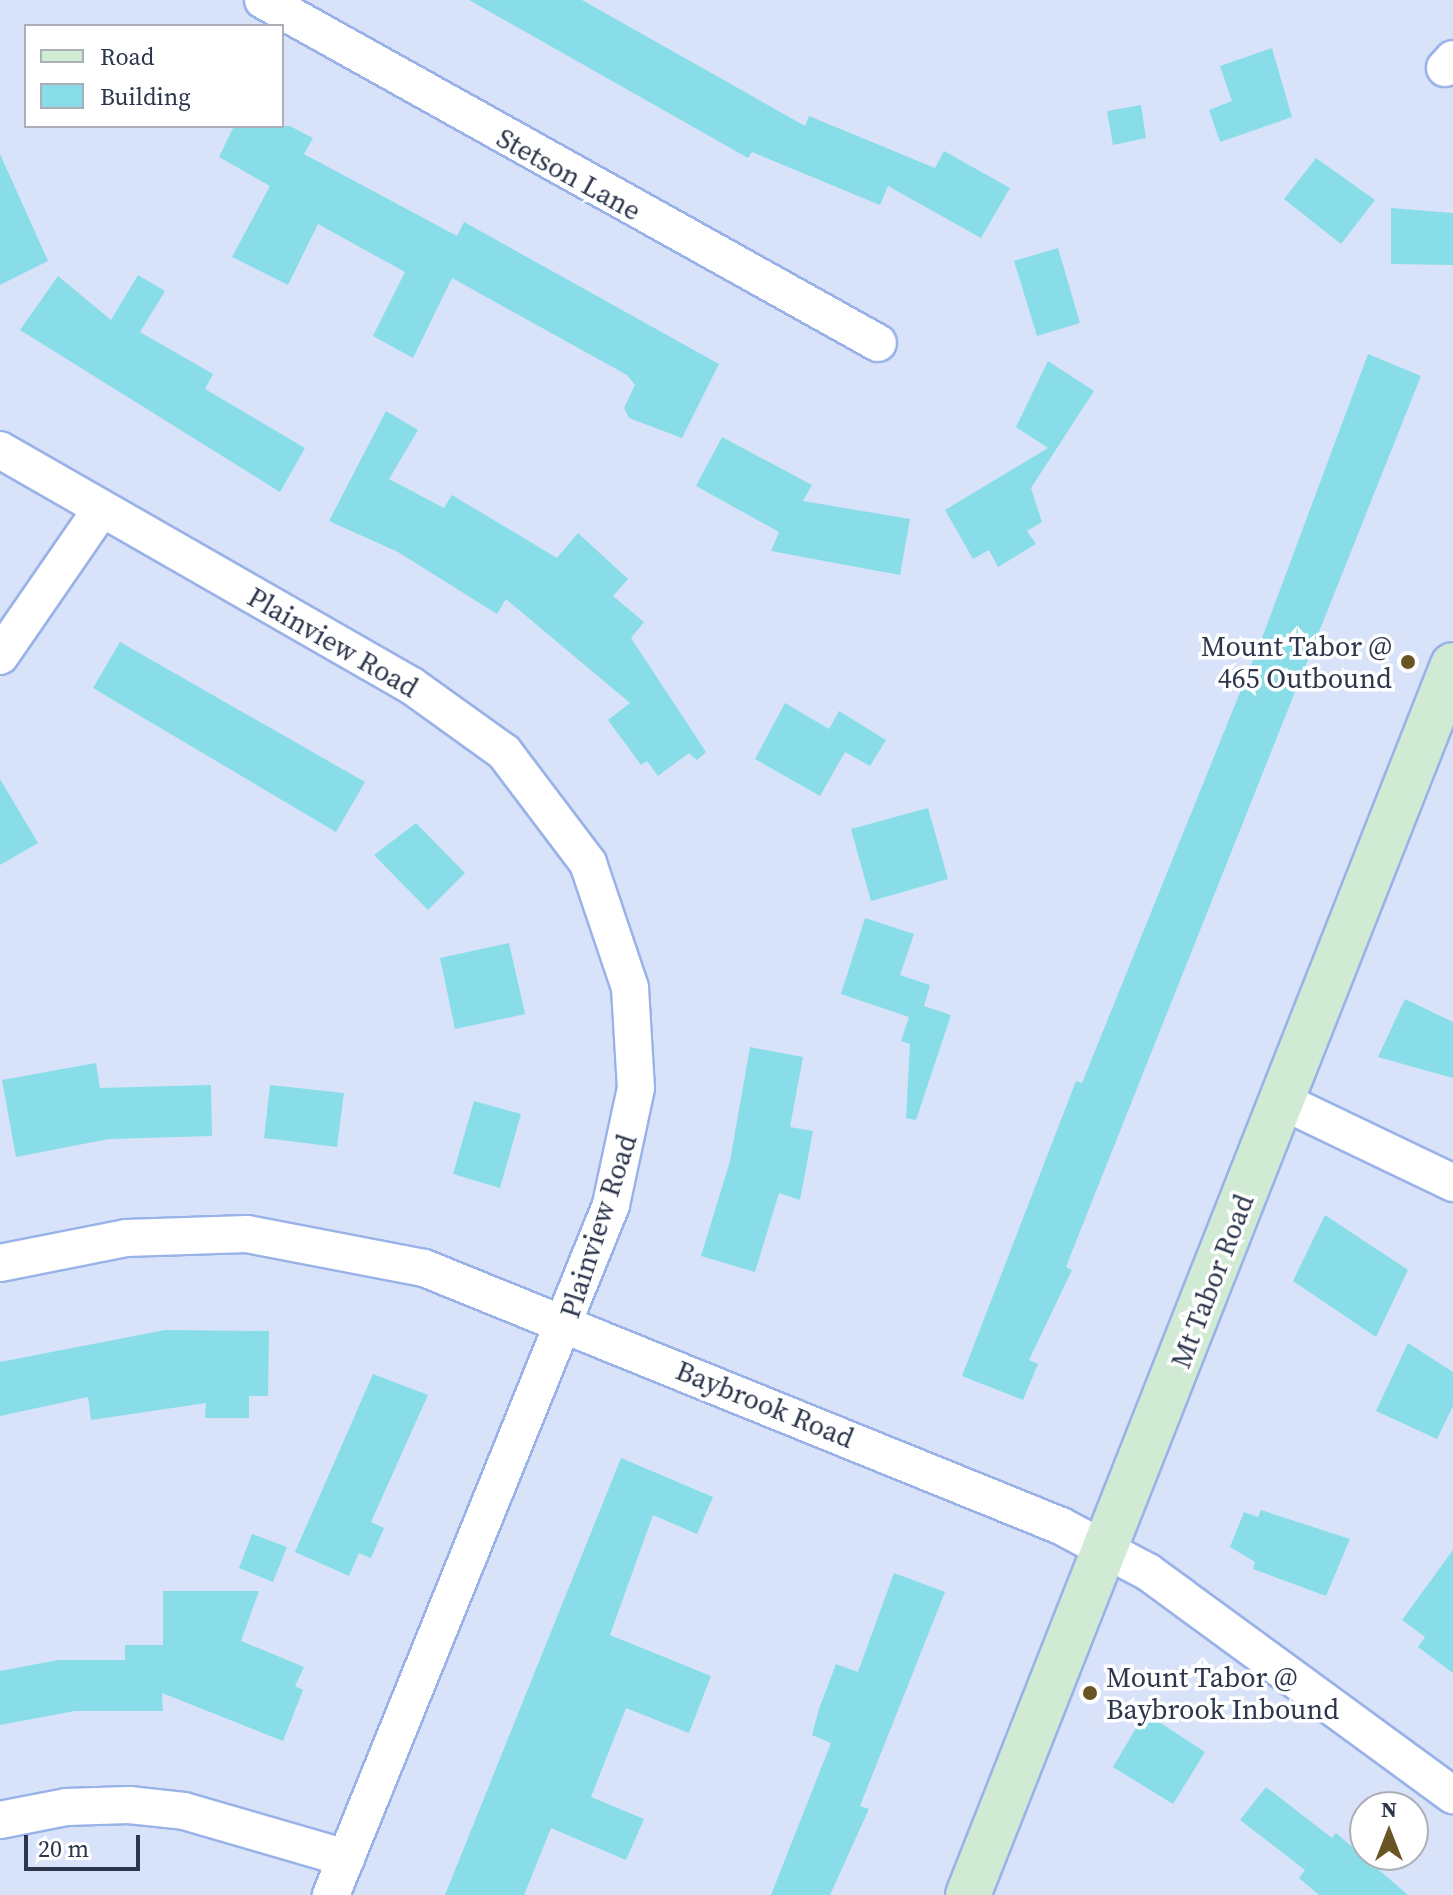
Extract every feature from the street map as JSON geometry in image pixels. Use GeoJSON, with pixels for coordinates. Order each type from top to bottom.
{"type":"FeatureCollection","features":[{"type":"Feature","properties":{"kind":"street","name":"Stetson Lane"},"geometry":{"type":"LineString","coordinates":[[263,0],[878,343]]}},
{"type":"Feature","properties":{"kind":"street","name":"Plainview Road"},"geometry":{"type":"LineString","coordinates":[[0,450],[100,511],[458,715],[504,752],[588,863],[630,988],[636,1088],[629,1144],[568,1323],[331,1895]]}},
{"type":"Feature","properties":{"kind":"street"},"geometry":{"type":"LineString","coordinates":[[0,656],[100,511]]}},
{"type":"Feature","properties":{"kind":"street","name":"Mt Tabor Road"},"geometry":{"type":"LineString","coordinates":[[968,1895],[1109,1552],[1280,1100],[1453,665]]}},
{"type":"Feature","properties":{"kind":"street"},"geometry":{"type":"LineString","coordinates":[[1280,1100],[1453,1183]]}},
{"type":"Feature","properties":{"kind":"street","name":"Baybrook Road"},"geometry":{"type":"LineString","coordinates":[[0,1263],[126,1238],[247,1234],[424,1268],[568,1323],[1109,1552],[1354,1718],[1453,1795]]}},
{"type":"Feature","properties":{"kind":"street"},"geometry":{"type":"LineString","coordinates":[[0,1820],[129,1805],[209,1817],[346,1858]]}},
{"type":"Feature","properties":{"kind":"building"},"geometry":{"type":"Polygon","coordinates":[[[469,0],[582,0],[805,126],[809,116],[935,168],[944,151],[1010,188],[981,238],[888,186],[880,205],[752,152],[748,158],[469,0]]]}},
{"type":"Feature","properties":{"kind":"building"},"geometry":{"type":"Polygon","coordinates":[[[1272,48],[1292,117],[1220,142],[1209,110],[1232,101],[1220,66],[1272,48]]]}},
{"type":"Feature","properties":{"kind":"building"},"geometry":{"type":"Polygon","coordinates":[[[1141,105],[1146,138],[1113,145],[1107,111],[1141,105]]]}},
{"type":"Feature","properties":{"kind":"building"},"geometry":{"type":"Polygon","coordinates":[[[290,126],[313,138],[304,154],[457,236],[464,222],[719,364],[682,438],[629,418],[624,408],[635,385],[627,375],[452,278],[413,358],[373,336],[405,272],[318,224],[288,285],[232,257],[270,186],[219,157],[233,128],[290,126]]]}},
{"type":"Feature","properties":{"kind":"building"},"geometry":{"type":"Polygon","coordinates":[[[0,154],[48,261],[0,285],[0,154]]]}},
{"type":"Feature","properties":{"kind":"building"},"geometry":{"type":"Polygon","coordinates":[[[1316,158],[1375,200],[1341,244],[1284,199],[1316,158]]]}},
{"type":"Feature","properties":{"kind":"building"},"geometry":{"type":"Polygon","coordinates":[[[1391,208],[1453,213],[1453,265],[1391,264],[1391,208]]]}},
{"type":"Feature","properties":{"kind":"building"},"geometry":{"type":"Polygon","coordinates":[[[1058,248],[1080,323],[1037,336],[1014,261],[1058,248]]]}},
{"type":"Feature","properties":{"kind":"building"},"geometry":{"type":"Polygon","coordinates":[[[138,275],[165,291],[140,332],[213,374],[205,389],[305,448],[280,492],[20,330],[58,276],[111,320],[138,275]]]}},
{"type":"Feature","properties":{"kind":"building"},"geometry":{"type":"Polygon","coordinates":[[[1368,354],[1421,376],[1066,1267],[1072,1270],[1029,1360],[1038,1364],[1023,1400],[962,1376],[1076,1081],[1082,1083],[1262,638],[1368,354]]]}},
{"type":"Feature","properties":{"kind":"building"},"geometry":{"type":"Polygon","coordinates":[[[1048,361],[1094,391],[1031,488],[1042,522],[1027,531],[1036,544],[998,567],[989,550],[973,559],[945,510],[1048,448],[1016,427],[1048,361]]]}},
{"type":"Feature","properties":{"kind":"building"},"geometry":{"type":"Polygon","coordinates":[[[386,411],[418,430],[389,479],[444,508],[452,495],[557,558],[578,533],[628,579],[613,596],[644,622],[631,638],[706,752],[697,760],[689,753],[658,776],[647,761],[641,765],[608,720],[630,703],[506,599],[497,614],[398,552],[329,521],[386,411]]]}},
{"type":"Feature","properties":{"kind":"building"},"geometry":{"type":"Polygon","coordinates":[[[722,437],[812,485],[803,501],[910,519],[900,575],[771,551],[779,532],[696,486],[722,437]]]}},
{"type":"Feature","properties":{"kind":"building"},"geometry":{"type":"Polygon","coordinates":[[[120,642],[365,782],[336,832],[93,688],[120,642]]]}},
{"type":"Feature","properties":{"kind":"building"},"geometry":{"type":"Polygon","coordinates":[[[785,703],[829,729],[839,711],[886,740],[870,766],[845,752],[820,796],[755,759],[785,703]]]}},
{"type":"Feature","properties":{"kind":"building"},"geometry":{"type":"Polygon","coordinates":[[[0,779],[38,843],[0,865],[0,779]]]}},
{"type":"Feature","properties":{"kind":"building"},"geometry":{"type":"Polygon","coordinates":[[[928,808],[948,879],[871,901],[851,829],[928,808]]]}},
{"type":"Feature","properties":{"kind":"building"},"geometry":{"type":"Polygon","coordinates":[[[416,823],[465,873],[428,910],[374,855],[416,823]]]}},
{"type":"Feature","properties":{"kind":"building"},"geometry":{"type":"Polygon","coordinates":[[[865,918],[914,934],[900,975],[930,985],[924,1006],[951,1015],[916,1120],[906,1118],[910,1044],[901,1041],[909,1017],[841,994],[865,918]]]}},
{"type":"Feature","properties":{"kind":"building"},"geometry":{"type":"Polygon","coordinates":[[[509,943],[525,1014],[455,1029],[440,958],[509,943]]]}},
{"type":"Feature","properties":{"kind":"building"},"geometry":{"type":"Polygon","coordinates":[[[1405,999],[1453,1022],[1453,1078],[1378,1057],[1405,999]]]}},
{"type":"Feature","properties":{"kind":"building"},"geometry":{"type":"Polygon","coordinates":[[[750,1047],[803,1057],[790,1127],[813,1131],[800,1200],[779,1193],[755,1272],[701,1256],[730,1161],[750,1047]]]}},
{"type":"Feature","properties":{"kind":"building"},"geometry":{"type":"Polygon","coordinates":[[[96,1063],[100,1088],[211,1085],[212,1136],[109,1139],[16,1157],[2,1080],[96,1063]]]}},
{"type":"Feature","properties":{"kind":"building"},"geometry":{"type":"Polygon","coordinates":[[[270,1085],[344,1093],[337,1147],[264,1138],[270,1085]]]}},
{"type":"Feature","properties":{"kind":"building"},"geometry":{"type":"Polygon","coordinates":[[[474,1101],[521,1114],[500,1188],[453,1174],[474,1101]]]}},
{"type":"Feature","properties":{"kind":"building"},"geometry":{"type":"Polygon","coordinates":[[[1325,1215],[1408,1270],[1376,1337],[1293,1281],[1325,1215]]]}},
{"type":"Feature","properties":{"kind":"building"},"geometry":{"type":"Polygon","coordinates":[[[165,1330],[269,1331],[268,1396],[249,1396],[249,1418],[205,1418],[206,1403],[91,1420],[88,1397],[0,1416],[0,1362],[165,1330]]]}},
{"type":"Feature","properties":{"kind":"building"},"geometry":{"type":"Polygon","coordinates":[[[1408,1343],[1453,1372],[1453,1406],[1437,1439],[1376,1411],[1408,1343]]]}},
{"type":"Feature","properties":{"kind":"building"},"geometry":{"type":"Polygon","coordinates":[[[373,1374],[428,1395],[371,1522],[384,1528],[371,1558],[359,1553],[349,1576],[295,1552],[373,1374]]]}},
{"type":"Feature","properties":{"kind":"building"},"geometry":{"type":"Polygon","coordinates":[[[621,1458],[713,1497],[697,1534],[653,1515],[610,1635],[711,1676],[689,1733],[626,1708],[591,1797],[644,1819],[626,1860],[551,1828],[524,1895],[445,1895],[621,1458]]]}},
{"type":"Feature","properties":{"kind":"building"},"geometry":{"type":"Polygon","coordinates":[[[1261,1510],[1350,1539],[1326,1596],[1253,1569],[1255,1562],[1230,1547],[1244,1512],[1258,1517],[1261,1510]]]}},
{"type":"Feature","properties":{"kind":"building"},"geometry":{"type":"Polygon","coordinates":[[[252,1534],[287,1547],[273,1582],[239,1568],[252,1534]]]}},
{"type":"Feature","properties":{"kind":"building"},"geometry":{"type":"Polygon","coordinates":[[[1453,1550],[1453,1673],[1418,1647],[1425,1637],[1402,1620],[1453,1550]]]}},
{"type":"Feature","properties":{"kind":"building"},"geometry":{"type":"Polygon","coordinates":[[[894,1573],[945,1592],[860,1806],[869,1809],[830,1895],[771,1895],[831,1743],[812,1735],[836,1664],[858,1672],[894,1573]]]}},
{"type":"Feature","properties":{"kind":"building"},"geometry":{"type":"Polygon","coordinates":[[[163,1591],[259,1591],[241,1641],[304,1667],[295,1686],[303,1690],[283,1741],[162,1693],[163,1711],[75,1711],[0,1725],[0,1671],[58,1660],[125,1660],[125,1645],[163,1645],[163,1591]]]}},
{"type":"Feature","properties":{"kind":"building"},"geometry":{"type":"Polygon","coordinates":[[[1145,1713],[1205,1752],[1173,1804],[1113,1767],[1145,1713]]]}},
{"type":"Feature","properties":{"kind":"building"},"geometry":{"type":"Polygon","coordinates":[[[1266,1787],[1332,1838],[1336,1833],[1349,1844],[1349,1871],[1380,1871],[1408,1895],[1319,1895],[1299,1878],[1305,1870],[1240,1820],[1266,1787]]]}},
{"type":"Feature","properties":{"kind":"place","name":"Mount Tabor @ 465 Outbound"},"geometry":{"type":"Point","coordinates":[1408,662]}},
{"type":"Feature","properties":{"kind":"place","name":"Mount Tabor @ Baybrook Inbound"},"geometry":{"type":"Point","coordinates":[1090,1693]}}]}
